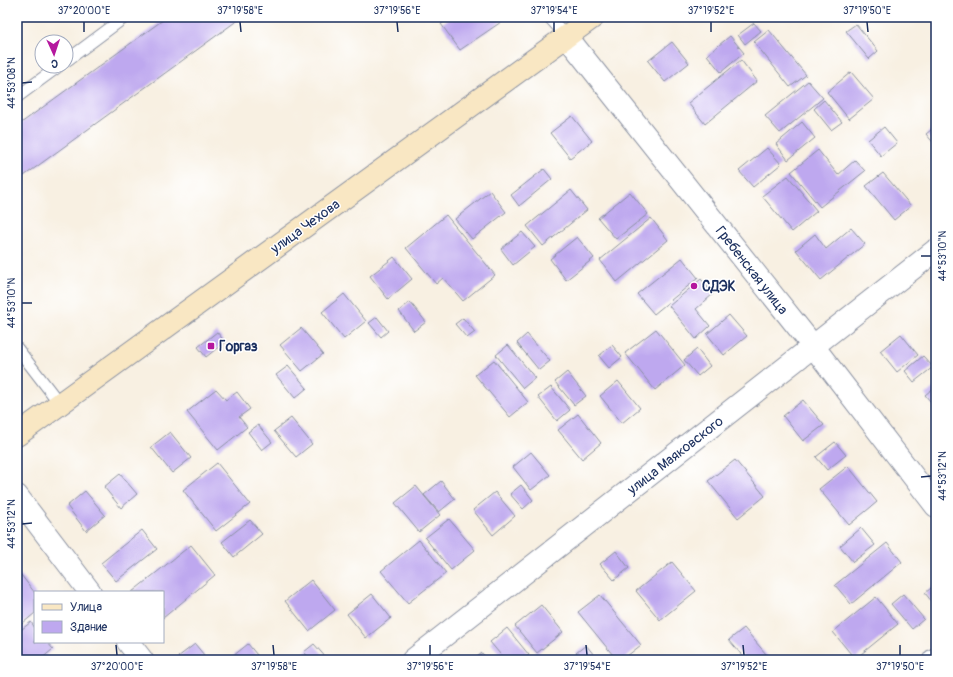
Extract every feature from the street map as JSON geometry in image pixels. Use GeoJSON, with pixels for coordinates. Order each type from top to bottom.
{"type":"FeatureCollection","features":[{"type":"Feature","properties":{"kind":"street","name":"улица Чехова"},"geometry":{"type":"LineString","coordinates":[[17,435],[593,17]]}},
{"type":"Feature","properties":{"kind":"street","name":"Гребенская улица"},"geometry":{"type":"LineString","coordinates":[[567,37],[813,346],[936,506]]}},
{"type":"Feature","properties":{"kind":"street","name":"улица Маяковского"},"geometry":{"type":"LineString","coordinates":[[413,660],[936,250]]}},
{"type":"Feature","properties":{"kind":"street"},"geometry":{"type":"LineString","coordinates":[[17,496],[89,591]]}},
{"type":"Feature","properties":{"kind":"street"},"geometry":{"type":"LineString","coordinates":[[129,643],[142,660]]}},
{"type":"Feature","properties":{"kind":"lane"},"geometry":{"type":"LineString","coordinates":[[74,55],[125,17]]}},
{"type":"Feature","properties":{"kind":"lane"},"geometry":{"type":"LineString","coordinates":[[549,17],[567,37]]}},
{"type":"Feature","properties":{"kind":"lane"},"geometry":{"type":"LineString","coordinates":[[17,97],[48,74]]}},
{"type":"Feature","properties":{"kind":"lane"},"geometry":{"type":"LineString","coordinates":[[17,348],[60,404]]}},
{"type":"Feature","properties":{"kind":"building"},"geometry":{"type":"Polygon","coordinates":[[[167,17],[242,17],[17,181],[17,126],[167,17]]]}},
{"type":"Feature","properties":{"kind":"building"},"geometry":{"type":"Polygon","coordinates":[[[451,17],[497,17],[501,22],[460,50],[441,24],[451,17]]]}},
{"type":"Feature","properties":{"kind":"building"},"geometry":{"type":"Polygon","coordinates":[[[754,23],[761,31],[745,44],[738,35],[754,23]]]}},
{"type":"Feature","properties":{"kind":"building"},"geometry":{"type":"Polygon","coordinates":[[[856,24],[878,51],[869,59],[846,31],[856,24]]]}},
{"type":"Feature","properties":{"kind":"building"},"geometry":{"type":"Polygon","coordinates":[[[769,30],[806,75],[790,87],[754,42],[769,30]]]}},
{"type":"Feature","properties":{"kind":"building"},"geometry":{"type":"Polygon","coordinates":[[[730,36],[744,53],[721,72],[707,55],[730,36]]]}},
{"type":"Feature","properties":{"kind":"building"},"geometry":{"type":"Polygon","coordinates":[[[672,42],[689,63],[665,82],[648,61],[672,42]]]}},
{"type":"Feature","properties":{"kind":"building"},"geometry":{"type":"Polygon","coordinates":[[[741,60],[757,81],[705,124],[688,103],[741,60]]]}},
{"type":"Feature","properties":{"kind":"building"},"geometry":{"type":"Polygon","coordinates":[[[851,72],[874,99],[849,119],[827,92],[851,72]]]}},
{"type":"Feature","properties":{"kind":"building"},"geometry":{"type":"Polygon","coordinates":[[[808,81],[823,98],[780,133],[765,116],[808,81]]]}},
{"type":"Feature","properties":{"kind":"building"},"geometry":{"type":"Polygon","coordinates":[[[824,100],[842,122],[831,130],[814,109],[824,100]]]}},
{"type":"Feature","properties":{"kind":"building"},"geometry":{"type":"Polygon","coordinates":[[[572,116],[592,141],[570,158],[550,133],[572,116]]]}},
{"type":"Feature","properties":{"kind":"building"},"geometry":{"type":"Polygon","coordinates":[[[802,122],[815,138],[788,160],[776,144],[802,122]]]}},
{"type":"Feature","properties":{"kind":"building"},"geometry":{"type":"Polygon","coordinates":[[[936,126],[936,146],[926,134],[936,126]]]}},
{"type":"Feature","properties":{"kind":"building"},"geometry":{"type":"Polygon","coordinates":[[[884,127],[897,143],[881,156],[868,140],[884,127]]]}},
{"type":"Feature","properties":{"kind":"building"},"geometry":{"type":"Polygon","coordinates":[[[767,148],[781,164],[753,187],[739,171],[767,148]]]}},
{"type":"Feature","properties":{"kind":"building"},"geometry":{"type":"Polygon","coordinates":[[[818,150],[838,175],[855,160],[865,171],[820,207],[791,172],[818,150]]]}},
{"type":"Feature","properties":{"kind":"building"},"geometry":{"type":"Polygon","coordinates":[[[544,169],[552,179],[519,206],[511,195],[544,169]]]}},
{"type":"Feature","properties":{"kind":"building"},"geometry":{"type":"Polygon","coordinates":[[[883,173],[911,206],[894,220],[866,186],[883,173]]]}},
{"type":"Feature","properties":{"kind":"building"},"geometry":{"type":"Polygon","coordinates":[[[788,176],[817,211],[792,232],[762,196],[788,176]]]}},
{"type":"Feature","properties":{"kind":"building"},"geometry":{"type":"Polygon","coordinates":[[[571,190],[587,210],[543,246],[527,226],[571,190]]]}},
{"type":"Feature","properties":{"kind":"building"},"geometry":{"type":"Polygon","coordinates":[[[490,191],[506,212],[472,239],[455,219],[490,191]]]}},
{"type":"Feature","properties":{"kind":"building"},"geometry":{"type":"Polygon","coordinates":[[[630,192],[648,214],[616,239],[598,218],[630,192]]]}},
{"type":"Feature","properties":{"kind":"building"},"geometry":{"type":"Polygon","coordinates":[[[446,215],[495,275],[463,301],[443,278],[436,284],[406,248],[446,215]]]}},
{"type":"Feature","properties":{"kind":"building"},"geometry":{"type":"Polygon","coordinates":[[[651,218],[668,240],[617,282],[600,260],[651,218]]]}},
{"type":"Feature","properties":{"kind":"building"},"geometry":{"type":"Polygon","coordinates":[[[851,228],[865,244],[821,280],[796,250],[815,234],[826,249],[851,228]]]}},
{"type":"Feature","properties":{"kind":"building"},"geometry":{"type":"Polygon","coordinates":[[[522,232],[535,247],[513,265],[501,249],[522,232]]]}},
{"type":"Feature","properties":{"kind":"building"},"geometry":{"type":"Polygon","coordinates":[[[577,237],[594,258],[566,280],[550,259],[577,237]]]}},
{"type":"Feature","properties":{"kind":"building"},"geometry":{"type":"Polygon","coordinates":[[[394,257],[412,279],[388,299],[370,276],[394,257]]]}},
{"type":"Feature","properties":{"kind":"building"},"geometry":{"type":"Polygon","coordinates":[[[682,258],[698,278],[654,314],[637,294],[682,258]]]}},
{"type":"Feature","properties":{"kind":"building"},"geometry":{"type":"Polygon","coordinates":[[[701,279],[713,294],[696,309],[710,326],[696,339],[669,306],[701,279]]]}},
{"type":"Feature","properties":{"kind":"building"},"geometry":{"type":"Polygon","coordinates":[[[344,294],[366,321],[344,339],[322,312],[344,294]]]}},
{"type":"Feature","properties":{"kind":"building"},"geometry":{"type":"Polygon","coordinates":[[[410,302],[426,322],[414,331],[399,311],[410,302]]]}},
{"type":"Feature","properties":{"kind":"building"},"geometry":{"type":"Polygon","coordinates":[[[729,315],[747,336],[724,355],[707,334],[729,315]]]}},
{"type":"Feature","properties":{"kind":"building"},"geometry":{"type":"Polygon","coordinates":[[[377,317],[388,331],[381,337],[369,323],[377,317]]]}},
{"type":"Feature","properties":{"kind":"building"},"geometry":{"type":"Polygon","coordinates":[[[463,318],[475,332],[467,338],[455,324],[463,318]]]}},
{"type":"Feature","properties":{"kind":"building"},"geometry":{"type":"Polygon","coordinates":[[[301,328],[323,354],[302,371],[280,345],[301,328]]]}},
{"type":"Feature","properties":{"kind":"building"},"geometry":{"type":"Polygon","coordinates":[[[656,329],[685,365],[655,390],[625,353],[656,329]]]}},
{"type":"Feature","properties":{"kind":"building"},"geometry":{"type":"Polygon","coordinates":[[[217,332],[225,342],[206,357],[198,347],[217,332]]]}},
{"type":"Feature","properties":{"kind":"building"},"geometry":{"type":"Polygon","coordinates":[[[527,334],[550,361],[539,370],[517,343],[527,334]]]}},
{"type":"Feature","properties":{"kind":"building"},"geometry":{"type":"Polygon","coordinates":[[[901,334],[918,355],[897,372],[880,351],[901,334]]]}},
{"type":"Feature","properties":{"kind":"building"},"geometry":{"type":"Polygon","coordinates":[[[508,345],[535,378],[523,388],[496,355],[508,345]]]}},
{"type":"Feature","properties":{"kind":"building"},"geometry":{"type":"Polygon","coordinates":[[[612,345],[622,357],[609,368],[599,356],[612,345]]]}},
{"type":"Feature","properties":{"kind":"building"},"geometry":{"type":"Polygon","coordinates":[[[697,349],[710,366],[698,376],[684,360],[697,349]]]}},
{"type":"Feature","properties":{"kind":"building"},"geometry":{"type":"Polygon","coordinates":[[[923,356],[933,367],[914,382],[905,371],[923,356]]]}},
{"type":"Feature","properties":{"kind":"building"},"geometry":{"type":"Polygon","coordinates":[[[494,360],[528,402],[510,417],[475,375],[494,360]]]}},
{"type":"Feature","properties":{"kind":"building"},"geometry":{"type":"Polygon","coordinates":[[[288,366],[307,388],[295,398],[276,375],[288,366]]]}},
{"type":"Feature","properties":{"kind":"building"},"geometry":{"type":"Polygon","coordinates":[[[567,372],[586,396],[574,405],[555,382],[567,372]]]}},
{"type":"Feature","properties":{"kind":"building"},"geometry":{"type":"Polygon","coordinates":[[[618,381],[640,408],[622,423],[600,396],[618,381]]]}},
{"type":"Feature","properties":{"kind":"building"},"geometry":{"type":"Polygon","coordinates":[[[936,386],[936,408],[925,395],[936,386]]]}},
{"type":"Feature","properties":{"kind":"building"},"geometry":{"type":"Polygon","coordinates":[[[551,387],[570,410],[557,421],[538,397],[551,387]]]}},
{"type":"Feature","properties":{"kind":"building"},"geometry":{"type":"Polygon","coordinates":[[[216,389],[226,400],[237,392],[250,409],[239,417],[247,427],[218,450],[187,412],[216,389]]]}},
{"type":"Feature","properties":{"kind":"building"},"geometry":{"type":"Polygon","coordinates":[[[803,400],[824,425],[803,441],[783,416],[803,400]]]}},
{"type":"Feature","properties":{"kind":"building"},"geometry":{"type":"Polygon","coordinates":[[[578,414],[601,443],[582,459],[558,430],[578,414]]]}},
{"type":"Feature","properties":{"kind":"building"},"geometry":{"type":"Polygon","coordinates":[[[291,418],[312,444],[296,457],[274,431],[291,418]]]}},
{"type":"Feature","properties":{"kind":"building"},"geometry":{"type":"Polygon","coordinates":[[[258,425],[272,442],[262,450],[248,432],[258,425]]]}},
{"type":"Feature","properties":{"kind":"building"},"geometry":{"type":"Polygon","coordinates":[[[170,432],[191,458],[172,473],[151,447],[170,432]]]}},
{"type":"Feature","properties":{"kind":"building"},"geometry":{"type":"Polygon","coordinates":[[[835,442],[846,455],[827,470],[816,457],[835,442]]]}},
{"type":"Feature","properties":{"kind":"building"},"geometry":{"type":"Polygon","coordinates":[[[531,452],[550,475],[531,490],[513,467],[531,452]]]}},
{"type":"Feature","properties":{"kind":"building"},"geometry":{"type":"Polygon","coordinates":[[[735,460],[765,496],[738,518],[708,481],[735,460]]]}},
{"type":"Feature","properties":{"kind":"building"},"geometry":{"type":"Polygon","coordinates":[[[217,463],[250,504],[216,531],[183,490],[217,463]]]}},
{"type":"Feature","properties":{"kind":"building"},"geometry":{"type":"Polygon","coordinates":[[[848,466],[877,502],[849,525],[819,489],[848,466]]]}},
{"type":"Feature","properties":{"kind":"building"},"geometry":{"type":"Polygon","coordinates":[[[120,474],[137,494],[121,508],[104,487],[120,474]]]}},
{"type":"Feature","properties":{"kind":"building"},"geometry":{"type":"Polygon","coordinates":[[[441,481],[455,499],[439,512],[424,495],[441,481]]]}},
{"type":"Feature","properties":{"kind":"building"},"geometry":{"type":"Polygon","coordinates":[[[521,485],[533,500],[523,509],[510,494],[521,485]]]}},
{"type":"Feature","properties":{"kind":"building"},"geometry":{"type":"Polygon","coordinates":[[[416,486],[440,515],[419,532],[395,503],[416,486]]]}},
{"type":"Feature","properties":{"kind":"building"},"geometry":{"type":"Polygon","coordinates":[[[85,491],[105,515],[86,531],[67,506],[85,491]]]}},
{"type":"Feature","properties":{"kind":"building"},"geometry":{"type":"Polygon","coordinates":[[[495,492],[515,516],[493,535],[473,510],[495,492]]]}},
{"type":"Feature","properties":{"kind":"building"},"geometry":{"type":"Polygon","coordinates":[[[449,519],[475,550],[451,570],[425,538],[449,519]]]}},
{"type":"Feature","properties":{"kind":"building"},"geometry":{"type":"Polygon","coordinates":[[[250,520],[262,534],[234,557],[222,542],[250,520]]]}},
{"type":"Feature","properties":{"kind":"building"},"geometry":{"type":"Polygon","coordinates":[[[861,528],[875,545],[853,562],[840,546],[861,528]]]}},
{"type":"Feature","properties":{"kind":"building"},"geometry":{"type":"Polygon","coordinates":[[[142,530],[157,549],[116,581],[101,563],[142,530]]]}},
{"type":"Feature","properties":{"kind":"building"},"geometry":{"type":"Polygon","coordinates":[[[419,540],[446,573],[408,603],[381,571],[419,540]]]}},
{"type":"Feature","properties":{"kind":"building"},"geometry":{"type":"Polygon","coordinates":[[[887,543],[902,562],[851,604],[835,585],[887,543]]]}},
{"type":"Feature","properties":{"kind":"building"},"geometry":{"type":"Polygon","coordinates":[[[191,545],[215,575],[164,617],[164,591],[133,591],[191,545]]]}},
{"type":"Feature","properties":{"kind":"building"},"geometry":{"type":"Polygon","coordinates":[[[616,551],[629,568],[614,580],[600,564],[616,551]]]}},
{"type":"Feature","properties":{"kind":"building"},"geometry":{"type":"Polygon","coordinates":[[[672,562],[696,591],[660,620],[636,591],[672,562]]]}},
{"type":"Feature","properties":{"kind":"building"},"geometry":{"type":"Polygon","coordinates":[[[21,575],[34,592],[34,614],[17,628],[17,578],[21,575]]]}},
{"type":"Feature","properties":{"kind":"building"},"geometry":{"type":"Polygon","coordinates":[[[311,580],[335,610],[309,631],[285,601],[311,580]]]}},
{"type":"Feature","properties":{"kind":"building"},"geometry":{"type":"Polygon","coordinates":[[[936,584],[936,607],[925,593],[936,584]]]}},
{"type":"Feature","properties":{"kind":"building"},"geometry":{"type":"Polygon","coordinates":[[[372,594],[391,618],[366,638],[347,614],[372,594]]]}},
{"type":"Feature","properties":{"kind":"building"},"geometry":{"type":"Polygon","coordinates":[[[903,594],[924,619],[912,629],[891,604],[903,594]]]}},
{"type":"Feature","properties":{"kind":"building"},"geometry":{"type":"Polygon","coordinates":[[[600,595],[641,645],[622,660],[617,660],[578,612],[600,595]]]}},
{"type":"Feature","properties":{"kind":"building"},"geometry":{"type":"Polygon","coordinates":[[[876,597],[898,624],[855,659],[833,632],[876,597]]]}},
{"type":"Feature","properties":{"kind":"building"},"geometry":{"type":"Polygon","coordinates":[[[541,605],[563,632],[537,653],[515,626],[541,605]]]}},
{"type":"Feature","properties":{"kind":"building"},"geometry":{"type":"Polygon","coordinates":[[[31,622],[34,626],[34,643],[48,643],[53,649],[40,660],[17,660],[17,633],[31,622]]]}},
{"type":"Feature","properties":{"kind":"building"},"geometry":{"type":"Polygon","coordinates":[[[507,628],[529,655],[522,660],[505,660],[490,642],[507,628]]]}},
{"type":"Feature","properties":{"kind":"building"},"geometry":{"type":"Polygon","coordinates":[[[744,628],[771,660],[746,660],[729,640],[744,628]]]}},
{"type":"Feature","properties":{"kind":"building"},"geometry":{"type":"Polygon","coordinates":[[[195,644],[204,655],[198,660],[180,660],[178,657],[195,644]]]}},
{"type":"Feature","properties":{"kind":"building"},"geometry":{"type":"Polygon","coordinates":[[[248,644],[257,655],[251,660],[236,660],[233,656],[248,644]]]}},
{"type":"Feature","properties":{"kind":"building"},"geometry":{"type":"Polygon","coordinates":[[[314,644],[328,660],[311,660],[304,652],[314,644]]]}},
{"type":"Feature","properties":{"kind":"building"},"geometry":{"type":"Polygon","coordinates":[[[586,645],[598,660],[581,660],[576,653],[586,645]]]}},
{"type":"Feature","properties":{"kind":"building"},"geometry":{"type":"Polygon","coordinates":[[[482,653],[488,660],[473,660],[482,653]]]}},
{"type":"Feature","properties":{"kind":"place","name":"СДЭК"},"geometry":{"type":"Point","coordinates":[694,286]}},
{"type":"Feature","properties":{"kind":"place","name":"Горгаз"},"geometry":{"type":"Point","coordinates":[211,346]}}]}
